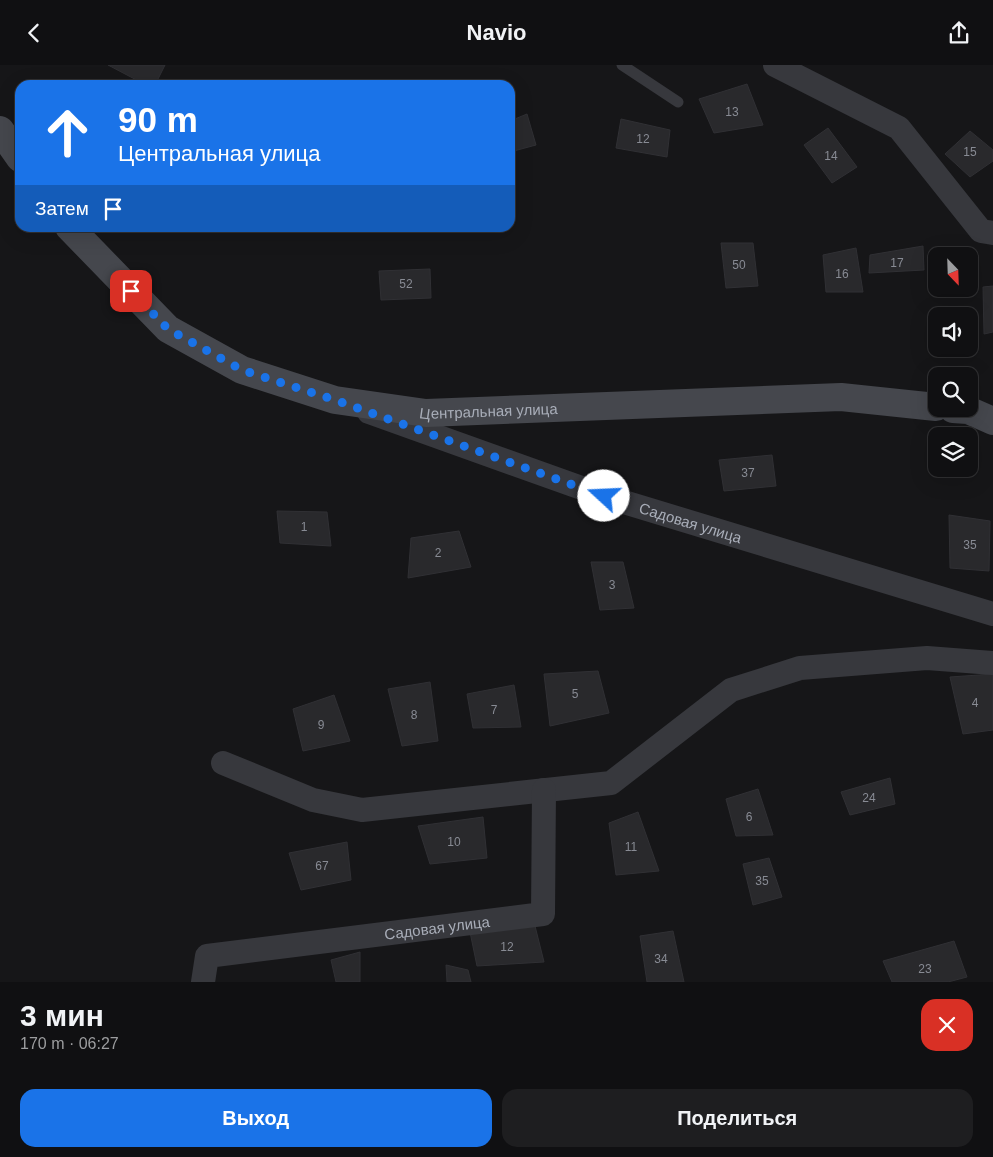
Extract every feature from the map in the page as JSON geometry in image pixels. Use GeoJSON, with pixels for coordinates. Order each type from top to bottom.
{"type":"FeatureCollection","features":[{"type":"Feature","properties":{"kind":"street"},"geometry":{"type":"LineString","coordinates":[[776,65],[898,128],[981,231],[993,233]]}},
{"type":"Feature","properties":{"kind":"street"},"geometry":{"type":"LineString","coordinates":[[0,130],[15,151]]}},
{"type":"Feature","properties":{"kind":"street","name":"Центральная улица"},"geometry":{"type":"LineString","coordinates":[[74,232],[168,329],[242,370],[335,400],[426,413],[841,397],[928,406]]}},
{"type":"Feature","properties":{"kind":"street","name":"Садовая улица"},"geometry":{"type":"LineString","coordinates":[[335,400],[604,496],[993,614]]}},
{"type":"Feature","properties":{"kind":"street"},"geometry":{"type":"LineString","coordinates":[[978,414],[993,421]]}},
{"type":"Feature","properties":{"kind":"street"},"geometry":{"type":"LineString","coordinates":[[223,763],[313,800],[362,810],[611,783],[731,690],[800,668],[927,657],[993,663]]}},
{"type":"Feature","properties":{"kind":"street","name":"Садовая улица"},"geometry":{"type":"LineString","coordinates":[[203,982],[207,956],[543,914],[544,790]]}},
{"type":"Feature","properties":{"kind":"lane"},"geometry":{"type":"LineString","coordinates":[[622,65],[678,102]]}},
{"type":"Feature","properties":{"kind":"building"},"geometry":{"type":"Polygon","coordinates":[[[108,65],[165,65],[158,80],[136,80],[108,65]]]}},
{"type":"Feature","properties":{"kind":"building"},"geometry":{"type":"Polygon","coordinates":[[[747,84],[763,125],[714,133],[699,99],[747,84]]]}},
{"type":"Feature","properties":{"kind":"building"},"geometry":{"type":"Polygon","coordinates":[[[527,114],[536,145],[515,151],[515,119],[527,114]]]}},
{"type":"Feature","properties":{"kind":"building"},"geometry":{"type":"Polygon","coordinates":[[[621,119],[670,130],[667,157],[616,148],[621,119]]]}},
{"type":"Feature","properties":{"kind":"building"},"geometry":{"type":"Polygon","coordinates":[[[828,128],[857,167],[832,183],[804,145],[828,128]]]}},
{"type":"Feature","properties":{"kind":"building"},"geometry":{"type":"Polygon","coordinates":[[[970,131],[993,150],[993,161],[970,177],[945,154],[970,131]]]}},
{"type":"Feature","properties":{"kind":"building"},"geometry":{"type":"Polygon","coordinates":[[[721,243],[753,243],[758,286],[726,288],[721,243]]]}},
{"type":"Feature","properties":{"kind":"building"},"geometry":{"type":"Polygon","coordinates":[[[923,246],[924,270],[869,273],[870,255],[923,246]]]}},
{"type":"Feature","properties":{"kind":"building"},"geometry":{"type":"Polygon","coordinates":[[[856,248],[863,292],[826,292],[823,255],[856,248]]]}},
{"type":"Feature","properties":{"kind":"building"},"geometry":{"type":"Polygon","coordinates":[[[430,269],[431,298],[381,300],[379,271],[430,269]]]}},
{"type":"Feature","properties":{"kind":"building"},"geometry":{"type":"Polygon","coordinates":[[[993,286],[993,332],[984,334],[983,287],[993,286]]]}},
{"type":"Feature","properties":{"kind":"building"},"geometry":{"type":"Polygon","coordinates":[[[772,455],[776,486],[724,491],[719,460],[772,455]]]}},
{"type":"Feature","properties":{"kind":"building"},"geometry":{"type":"Polygon","coordinates":[[[277,511],[327,512],[331,546],[280,543],[277,511]]]}},
{"type":"Feature","properties":{"kind":"building"},"geometry":{"type":"Polygon","coordinates":[[[949,515],[990,521],[989,571],[950,568],[949,515]]]}},
{"type":"Feature","properties":{"kind":"building"},"geometry":{"type":"Polygon","coordinates":[[[459,531],[471,567],[408,578],[411,538],[459,531]]]}},
{"type":"Feature","properties":{"kind":"building"},"geometry":{"type":"Polygon","coordinates":[[[591,562],[623,562],[634,608],[600,610],[591,562]]]}},
{"type":"Feature","properties":{"kind":"building"},"geometry":{"type":"Polygon","coordinates":[[[598,671],[609,713],[550,726],[544,674],[598,671]]]}},
{"type":"Feature","properties":{"kind":"building"},"geometry":{"type":"Polygon","coordinates":[[[993,674],[993,730],[963,734],[950,677],[993,674]]]}},
{"type":"Feature","properties":{"kind":"building"},"geometry":{"type":"Polygon","coordinates":[[[430,682],[438,741],[402,746],[388,689],[430,682]]]}},
{"type":"Feature","properties":{"kind":"building"},"geometry":{"type":"Polygon","coordinates":[[[514,685],[521,727],[473,728],[467,694],[514,685]]]}},
{"type":"Feature","properties":{"kind":"building"},"geometry":{"type":"Polygon","coordinates":[[[334,695],[350,741],[303,751],[293,709],[334,695]]]}},
{"type":"Feature","properties":{"kind":"building"},"geometry":{"type":"Polygon","coordinates":[[[890,778],[895,804],[850,815],[841,792],[890,778]]]}},
{"type":"Feature","properties":{"kind":"building"},"geometry":{"type":"Polygon","coordinates":[[[758,789],[773,835],[736,836],[726,799],[758,789]]]}},
{"type":"Feature","properties":{"kind":"building"},"geometry":{"type":"Polygon","coordinates":[[[638,812],[659,871],[616,875],[609,823],[638,812]]]}},
{"type":"Feature","properties":{"kind":"building"},"geometry":{"type":"Polygon","coordinates":[[[483,817],[487,858],[430,864],[418,826],[483,817]]]}},
{"type":"Feature","properties":{"kind":"building"},"geometry":{"type":"Polygon","coordinates":[[[347,842],[351,880],[301,890],[289,853],[347,842]]]}},
{"type":"Feature","properties":{"kind":"building"},"geometry":{"type":"Polygon","coordinates":[[[769,858],[782,897],[753,905],[743,864],[769,858]]]}},
{"type":"Feature","properties":{"kind":"building"},"geometry":{"type":"Polygon","coordinates":[[[535,926],[544,962],[477,966],[470,932],[535,926]]]}},
{"type":"Feature","properties":{"kind":"building"},"geometry":{"type":"Polygon","coordinates":[[[673,931],[684,982],[647,982],[640,936],[673,931]]]}},
{"type":"Feature","properties":{"kind":"building"},"geometry":{"type":"Polygon","coordinates":[[[954,941],[967,977],[948,982],[892,982],[883,961],[954,941]]]}},
{"type":"Feature","properties":{"kind":"building"},"geometry":{"type":"Polygon","coordinates":[[[360,952],[360,982],[336,982],[331,960],[360,952]]]}},
{"type":"Feature","properties":{"kind":"building"},"geometry":{"type":"Polygon","coordinates":[[[446,965],[468,970],[471,982],[447,982],[446,965]]]}},
{"type":"Feature","properties":{"kind":"route"},"geometry":{"type":"LineString","coordinates":[[131,291],[168,329],[242,370],[335,400],[604,496]]}}]}
